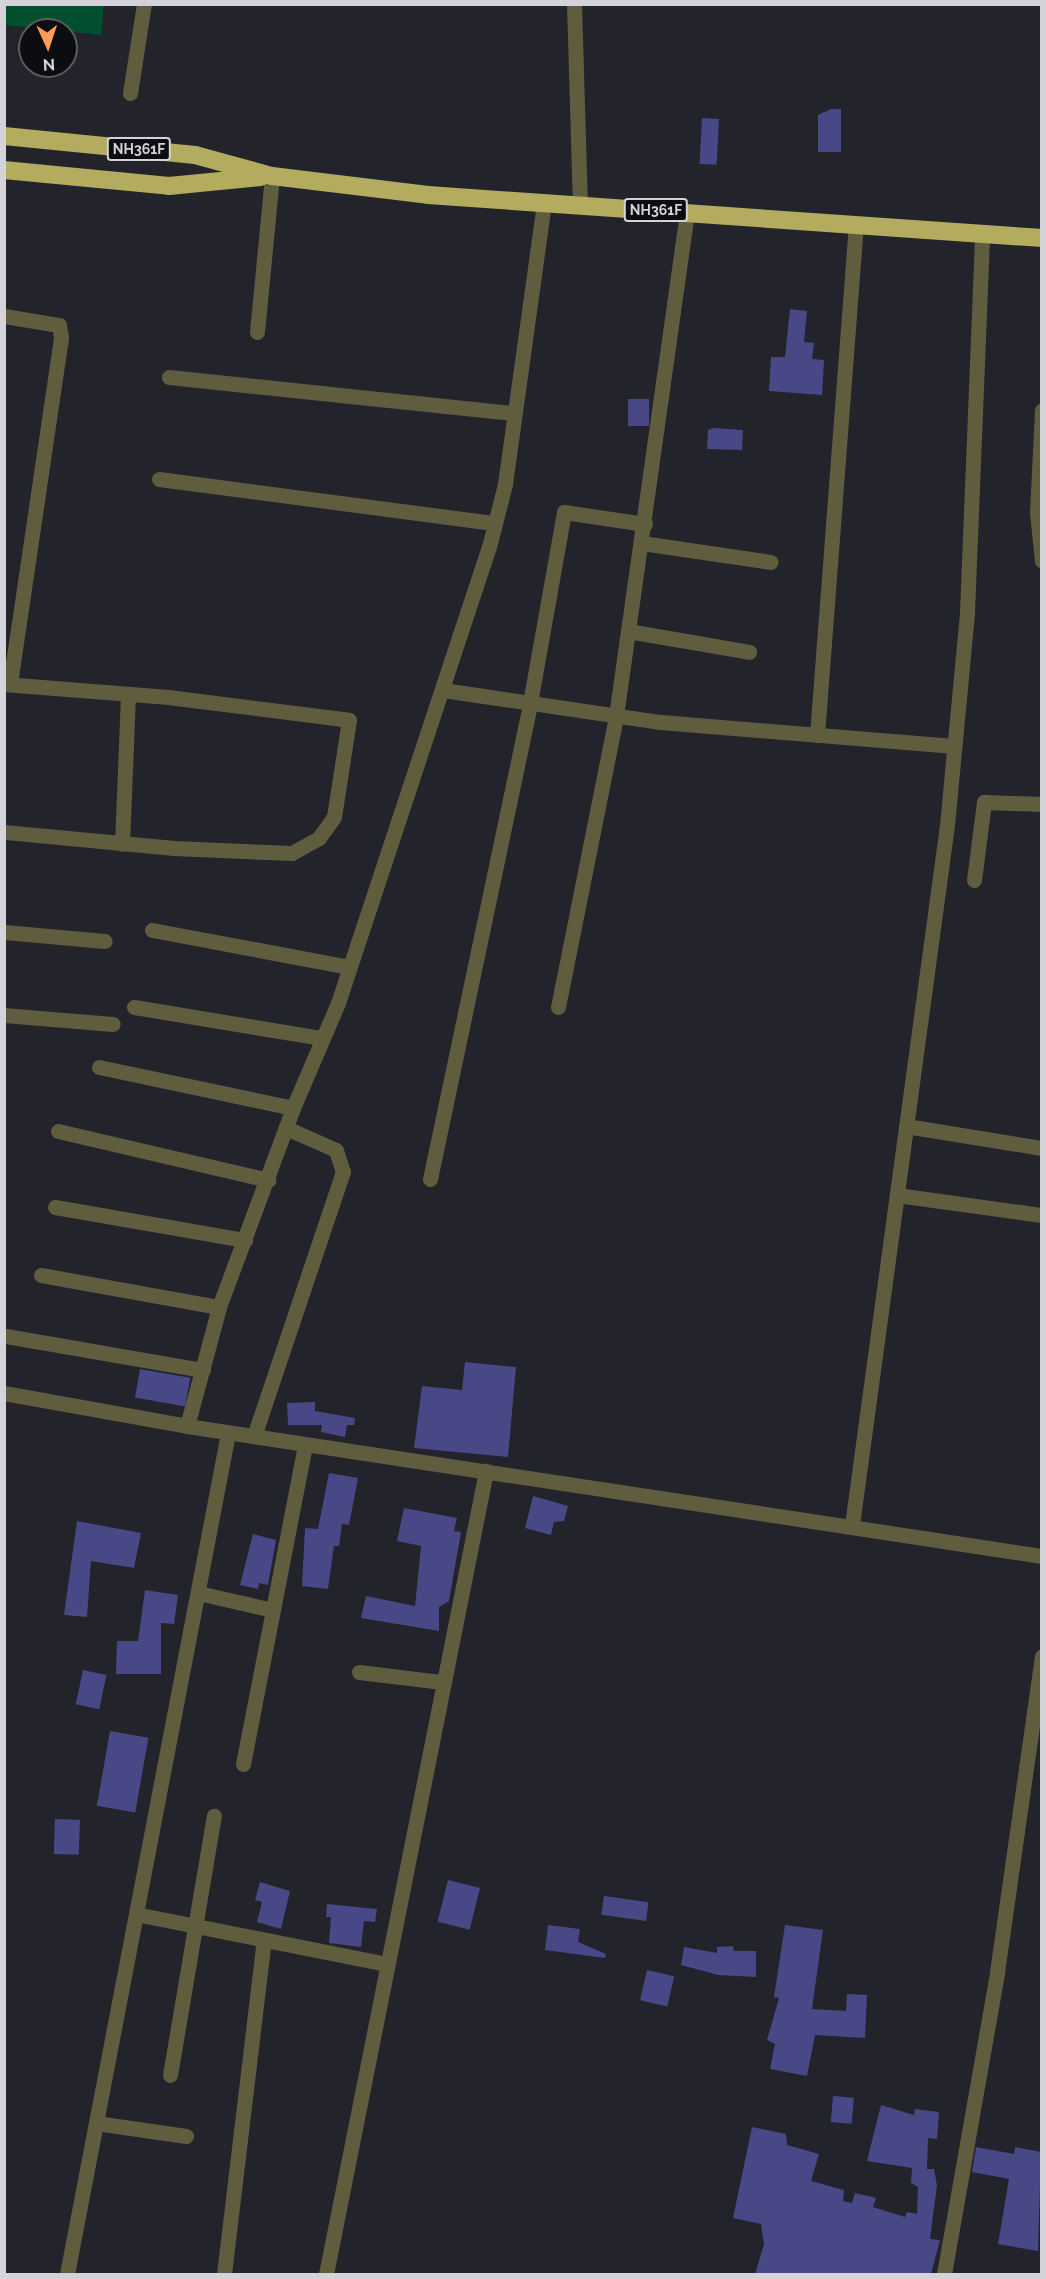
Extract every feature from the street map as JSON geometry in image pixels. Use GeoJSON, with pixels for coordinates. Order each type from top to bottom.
{"type":"FeatureCollection","features":[{"type":"Feature","properties":{"kind":"highway","name":"NH361F"},"geometry":{"type":"LineString","coordinates":[[4,136],[195,155],[272,176],[428,195],[1041,238]]}},
{"type":"Feature","properties":{"kind":"highway","name":"NH361F"},"geometry":{"type":"LineString","coordinates":[[4,170],[169,186],[272,176]]}},
{"type":"Feature","properties":{"kind":"street"},"geometry":{"type":"LineString","coordinates":[[130,93],[144,4]]}},
{"type":"Feature","properties":{"kind":"street"},"geometry":{"type":"LineString","coordinates":[[574,4],[580,206]]}},
{"type":"Feature","properties":{"kind":"street"},"geometry":{"type":"LineString","coordinates":[[257,332],[272,176]]}},
{"type":"Feature","properties":{"kind":"street"},"geometry":{"type":"LineString","coordinates":[[187,1426],[219,1307],[293,1108],[349,967],[443,690],[495,523],[514,413],[544,203]]}},
{"type":"Feature","properties":{"kind":"street"},"geometry":{"type":"LineString","coordinates":[[558,1007],[616,716],[645,524],[687,212]]}},
{"type":"Feature","properties":{"kind":"street"},"geometry":{"type":"LineString","coordinates":[[817,735],[856,224]]}},
{"type":"Feature","properties":{"kind":"street"},"geometry":{"type":"LineString","coordinates":[[852,1525],[954,746],[967,612],[981,233]]}},
{"type":"Feature","properties":{"kind":"street"},"geometry":{"type":"LineString","coordinates":[[4,316],[59,324],[61,338],[7,684],[128,694],[349,720],[334,817],[318,838],[292,853],[122,844],[4,832]]}},
{"type":"Feature","properties":{"kind":"street"},"geometry":{"type":"LineString","coordinates":[[169,377],[514,413]]}},
{"type":"Feature","properties":{"kind":"street"},"geometry":{"type":"LineString","coordinates":[[1041,410],[1037,512],[1041,561]]}},
{"type":"Feature","properties":{"kind":"street"},"geometry":{"type":"LineString","coordinates":[[159,479],[495,523]]}},
{"type":"Feature","properties":{"kind":"street"},"geometry":{"type":"LineString","coordinates":[[430,1179],[530,703],[564,512],[645,524]]}},
{"type":"Feature","properties":{"kind":"street"},"geometry":{"type":"LineString","coordinates":[[642,543],[771,562]]}},
{"type":"Feature","properties":{"kind":"street"},"geometry":{"type":"LineString","coordinates":[[628,631],[749,652]]}},
{"type":"Feature","properties":{"kind":"street"},"geometry":{"type":"LineString","coordinates":[[443,690],[616,716],[954,746]]}},
{"type":"Feature","properties":{"kind":"street"},"geometry":{"type":"LineString","coordinates":[[122,844],[128,694]]}},
{"type":"Feature","properties":{"kind":"street"},"geometry":{"type":"LineString","coordinates":[[974,880],[984,802],[1041,804]]}},
{"type":"Feature","properties":{"kind":"street"},"geometry":{"type":"LineString","coordinates":[[152,930],[349,967]]}},
{"type":"Feature","properties":{"kind":"street"},"geometry":{"type":"LineString","coordinates":[[4,932],[105,941]]}},
{"type":"Feature","properties":{"kind":"street"},"geometry":{"type":"LineString","coordinates":[[134,1007],[322,1038]]}},
{"type":"Feature","properties":{"kind":"street"},"geometry":{"type":"LineString","coordinates":[[4,1015],[113,1024]]}},
{"type":"Feature","properties":{"kind":"street"},"geometry":{"type":"LineString","coordinates":[[99,1067],[293,1108]]}},
{"type":"Feature","properties":{"kind":"street"},"geometry":{"type":"LineString","coordinates":[[906,1126],[1041,1148]]}},
{"type":"Feature","properties":{"kind":"street"},"geometry":{"type":"LineString","coordinates":[[255,1437],[343,1172],[336,1150],[286,1128]]}},
{"type":"Feature","properties":{"kind":"street"},"geometry":{"type":"LineString","coordinates":[[58,1131],[268,1180]]}},
{"type":"Feature","properties":{"kind":"street"},"geometry":{"type":"LineString","coordinates":[[897,1195],[1041,1215]]}},
{"type":"Feature","properties":{"kind":"street"},"geometry":{"type":"LineString","coordinates":[[55,1207],[245,1240]]}},
{"type":"Feature","properties":{"kind":"street"},"geometry":{"type":"LineString","coordinates":[[41,1275],[219,1307]]}},
{"type":"Feature","properties":{"kind":"street"},"geometry":{"type":"LineString","coordinates":[[6,1336],[203,1370]]}},
{"type":"Feature","properties":{"kind":"street"},"geometry":{"type":"LineString","coordinates":[[4,1393],[255,1437],[852,1525],[1041,1556]]}},
{"type":"Feature","properties":{"kind":"street"},"geometry":{"type":"LineString","coordinates":[[67,2274],[228,1432]]}},
{"type":"Feature","properties":{"kind":"street"},"geometry":{"type":"LineString","coordinates":[[243,1764],[305,1444]]}},
{"type":"Feature","properties":{"kind":"street"},"geometry":{"type":"LineString","coordinates":[[326,2274],[486,1470]]}},
{"type":"Feature","properties":{"kind":"street"},"geometry":{"type":"LineString","coordinates":[[198,1593],[273,1610]]}},
{"type":"Feature","properties":{"kind":"street"},"geometry":{"type":"LineString","coordinates":[[944,2274],[997,1972],[1041,1656]]}},
{"type":"Feature","properties":{"kind":"street"},"geometry":{"type":"LineString","coordinates":[[359,1672],[442,1682]]}},
{"type":"Feature","properties":{"kind":"street"},"geometry":{"type":"LineString","coordinates":[[170,2075],[198,1927],[214,1816]]}},
{"type":"Feature","properties":{"kind":"street"},"geometry":{"type":"LineString","coordinates":[[136,1914],[386,1964]]}},
{"type":"Feature","properties":{"kind":"street"},"geometry":{"type":"LineString","coordinates":[[224,2274],[264,1940]]}},
{"type":"Feature","properties":{"kind":"street"},"geometry":{"type":"LineString","coordinates":[[96,2123],[186,2136]]}},
{"type":"Feature","properties":{"kind":"green space"},"geometry":{"type":"Polygon","coordinates":[[[5,4],[104,5],[101,35],[78,33],[78,18],[18,18],[18,26],[5,25],[5,4]]]}},
{"type":"Feature","properties":{"kind":"building"},"geometry":{"type":"Polygon","coordinates":[[[831,109],[841,109],[841,152],[818,152],[818,115],[831,109]]]}},
{"type":"Feature","properties":{"kind":"building"},"geometry":{"type":"Polygon","coordinates":[[[702,118],[719,119],[717,165],[700,164],[702,118]]]}},
{"type":"Feature","properties":{"kind":"building"},"geometry":{"type":"Polygon","coordinates":[[[790,309],[807,311],[804,342],[814,343],[812,359],[824,360],[822,395],[769,391],[771,357],[785,357],[790,309]]]}},
{"type":"Feature","properties":{"kind":"building"},"geometry":{"type":"Polygon","coordinates":[[[628,399],[649,399],[649,426],[628,426],[628,399]]]}},
{"type":"Feature","properties":{"kind":"building"},"geometry":{"type":"Polygon","coordinates":[[[713,428],[743,430],[742,450],[707,449],[708,430],[713,428]]]}},
{"type":"Feature","properties":{"kind":"building"},"geometry":{"type":"Polygon","coordinates":[[[465,1362],[516,1367],[508,1457],[414,1448],[422,1386],[462,1390],[465,1362]]]}},
{"type":"Feature","properties":{"kind":"building"},"geometry":{"type":"Polygon","coordinates":[[[140,1369],[190,1378],[185,1406],[135,1398],[140,1369]]]}},
{"type":"Feature","properties":{"kind":"building"},"geometry":{"type":"Polygon","coordinates":[[[315,1402],[315,1411],[355,1418],[354,1425],[347,1425],[345,1437],[321,1432],[322,1425],[288,1425],[287,1403],[315,1402]]]}},
{"type":"Feature","properties":{"kind":"building"},"geometry":{"type":"Polygon","coordinates":[[[329,1473],[358,1478],[349,1525],[342,1524],[339,1546],[334,1546],[328,1589],[302,1586],[305,1528],[318,1529],[329,1473]]]}},
{"type":"Feature","properties":{"kind":"building"},"geometry":{"type":"Polygon","coordinates":[[[533,1496],[568,1506],[564,1521],[554,1522],[551,1535],[525,1528],[533,1496]]]}},
{"type":"Feature","properties":{"kind":"building"},"geometry":{"type":"Polygon","coordinates":[[[404,1508],[457,1518],[454,1531],[461,1532],[449,1601],[439,1607],[439,1631],[361,1618],[366,1596],[415,1606],[421,1546],[397,1541],[404,1508]]]}},
{"type":"Feature","properties":{"kind":"building"},"geometry":{"type":"Polygon","coordinates":[[[77,1521],[141,1533],[134,1568],[91,1561],[87,1617],[64,1615],[77,1521]]]}},
{"type":"Feature","properties":{"kind":"building"},"geometry":{"type":"Polygon","coordinates":[[[253,1534],[276,1540],[268,1585],[259,1583],[258,1589],[240,1585],[253,1534]]]}},
{"type":"Feature","properties":{"kind":"building"},"geometry":{"type":"Polygon","coordinates":[[[145,1590],[178,1595],[174,1624],[161,1623],[161,1674],[116,1674],[117,1641],[138,1641],[145,1590]]]}},
{"type":"Feature","properties":{"kind":"building"},"geometry":{"type":"Polygon","coordinates":[[[83,1670],[106,1675],[99,1709],[76,1704],[83,1670]]]}},
{"type":"Feature","properties":{"kind":"building"},"geometry":{"type":"Polygon","coordinates":[[[110,1731],[148,1738],[135,1813],[97,1806],[110,1731]]]}},
{"type":"Feature","properties":{"kind":"building"},"geometry":{"type":"Polygon","coordinates":[[[55,1819],[80,1820],[79,1855],[54,1854],[55,1819]]]}},
{"type":"Feature","properties":{"kind":"building"},"geometry":{"type":"Polygon","coordinates":[[[448,1880],[480,1888],[470,1930],[438,1922],[448,1880]]]}},
{"type":"Feature","properties":{"kind":"building"},"geometry":{"type":"Polygon","coordinates":[[[260,1882],[290,1891],[281,1929],[257,1922],[262,1902],[255,1900],[260,1882]]]}},
{"type":"Feature","properties":{"kind":"building"},"geometry":{"type":"Polygon","coordinates":[[[604,1896],[649,1902],[646,1921],[601,1915],[604,1896]]]}},
{"type":"Feature","properties":{"kind":"building"},"geometry":{"type":"Polygon","coordinates":[[[327,1904],[377,1909],[375,1922],[364,1921],[361,1947],[329,1943],[331,1917],[326,1917],[327,1904]]]}},
{"type":"Feature","properties":{"kind":"building"},"geometry":{"type":"Polygon","coordinates":[[[548,1925],[580,1929],[578,1942],[606,1954],[605,1958],[545,1950],[548,1925]]]}},
{"type":"Feature","properties":{"kind":"building"},"geometry":{"type":"Polygon","coordinates":[[[785,1925],[823,1930],[812,2009],[846,2011],[847,1994],[867,1995],[865,2038],[815,2035],[807,2076],[770,2069],[775,2044],[767,2040],[779,1998],[774,1997],[785,1925]]]}},
{"type":"Feature","properties":{"kind":"building"},"geometry":{"type":"Polygon","coordinates":[[[733,1946],[734,1951],[756,1951],[756,1977],[718,1975],[681,1965],[684,1947],[717,1953],[717,1947],[733,1946]]]}},
{"type":"Feature","properties":{"kind":"building"},"geometry":{"type":"Polygon","coordinates":[[[647,1970],[674,1976],[667,2007],[640,2000],[647,1970]]]}},
{"type":"Feature","properties":{"kind":"building"},"geometry":{"type":"Polygon","coordinates":[[[833,2096],[854,2098],[852,2124],[831,2122],[833,2096]]]}},
{"type":"Feature","properties":{"kind":"building"},"geometry":{"type":"Polygon","coordinates":[[[881,2105],[914,2115],[915,2109],[939,2112],[937,2139],[928,2138],[927,2169],[934,2169],[937,2185],[930,2239],[940,2240],[931,2274],[755,2274],[764,2244],[761,2224],[733,2218],[752,2127],[786,2134],[787,2145],[819,2154],[811,2181],[844,2190],[843,2201],[852,2203],[855,2193],[876,2198],[873,2207],[905,2217],[907,2212],[917,2214],[918,2187],[911,2183],[912,2168],[867,2161],[881,2105]]]}},
{"type":"Feature","properties":{"kind":"building"},"geometry":{"type":"Polygon","coordinates":[[[976,2147],[1014,2154],[1015,2147],[1041,2152],[1038,2251],[998,2244],[1009,2179],[972,2172],[976,2147]]]}}]}
